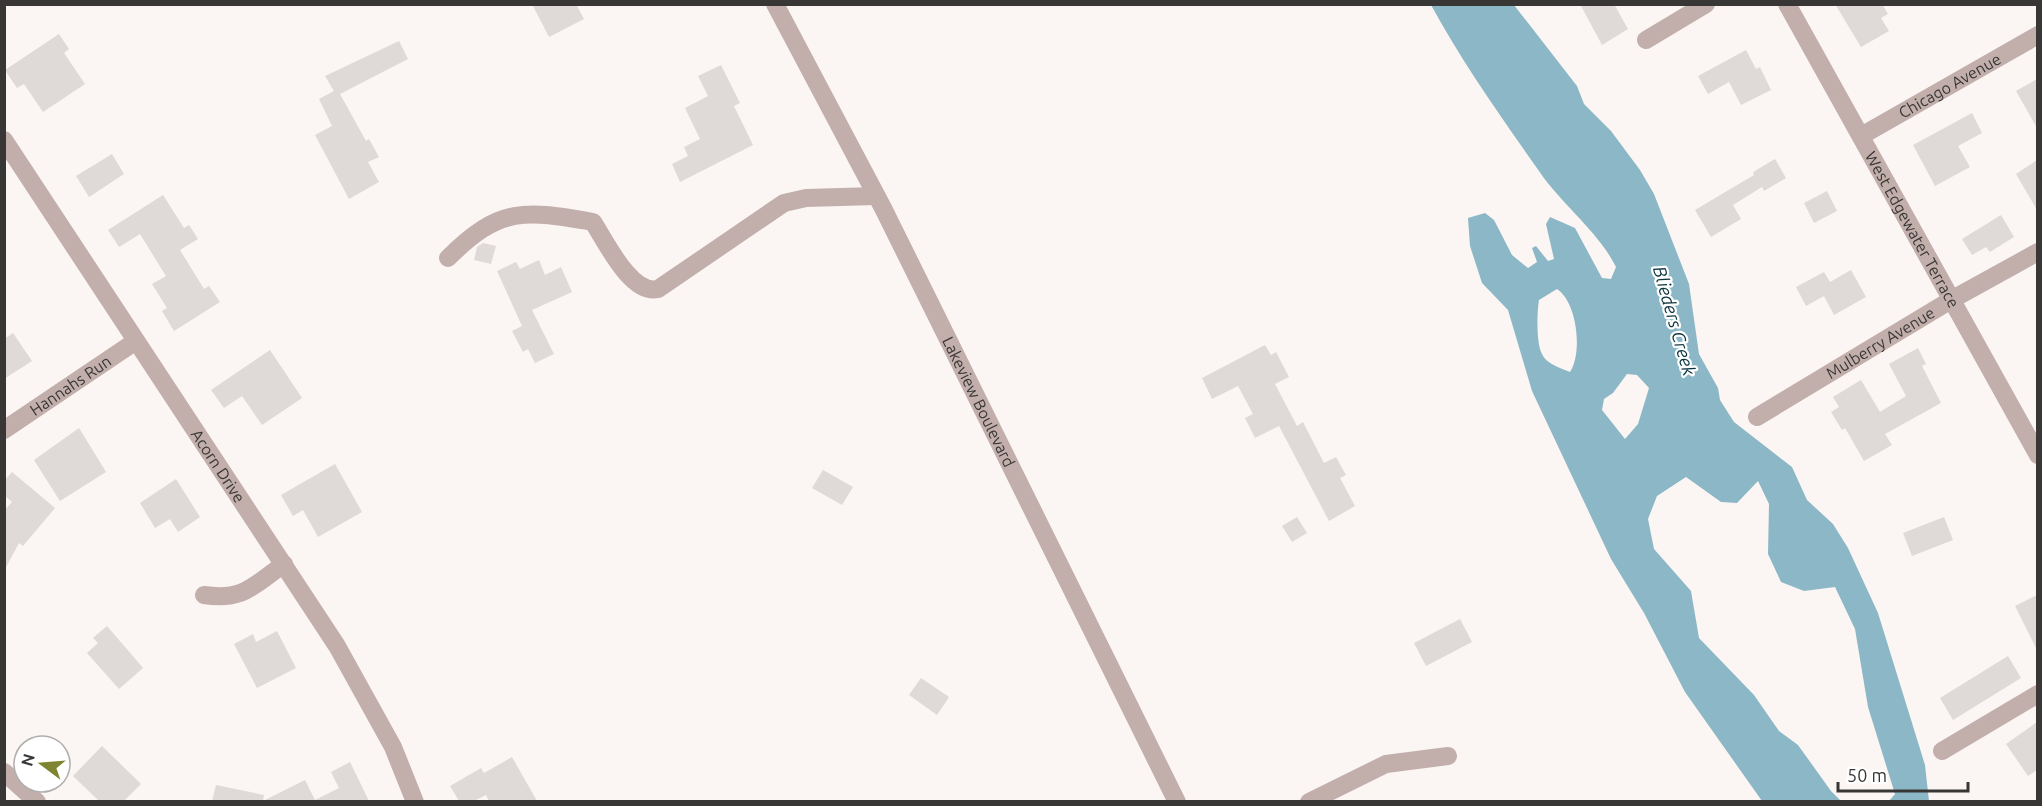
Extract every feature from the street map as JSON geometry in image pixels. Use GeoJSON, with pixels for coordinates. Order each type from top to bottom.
{"type":"FeatureCollection","features":[{"type":"Feature","properties":{"kind":"street","name":"Lakeview Boulevard"},"geometry":{"type":"LineString","coordinates":[[776,4],[876,196],[1177,801]]}},
{"type":"Feature","properties":{"kind":"street"},"geometry":{"type":"LineString","coordinates":[[1646,40],[1706,4]]}},
{"type":"Feature","properties":{"kind":"street","name":"West Edgewater Terrace"},"geometry":{"type":"LineString","coordinates":[[1787,4],[2037,454]]}},
{"type":"Feature","properties":{"kind":"street","name":"Chicago Avenue"},"geometry":{"type":"LineString","coordinates":[[1861,136],[2037,35]]}},
{"type":"Feature","properties":{"kind":"street","name":"Acorn Drive"},"geometry":{"type":"LineString","coordinates":[[4,140],[337,646],[393,747],[415,801]]}},
{"type":"Feature","properties":{"kind":"street"},"geometry":{"type":"LineString","coordinates":[[448,258],[470,236],[506,216],[534,213],[555,215],[593,222],[624,270],[640,287],[649,291],[658,288],[784,203],[806,198],[876,196]]}},
{"type":"Feature","properties":{"kind":"street","name":"Mulberry Avenue"},"geometry":{"type":"LineString","coordinates":[[1756,417],[1951,300],[2037,252]]}},
{"type":"Feature","properties":{"kind":"street","name":"Hannahs Run"},"geometry":{"type":"LineString","coordinates":[[4,430],[136,341]]}},
{"type":"Feature","properties":{"kind":"street"},"geometry":{"type":"LineString","coordinates":[[204,595],[225,598],[239,596],[284,564]]}},
{"type":"Feature","properties":{"kind":"street"},"geometry":{"type":"LineString","coordinates":[[1942,751],[2037,694]]}},
{"type":"Feature","properties":{"kind":"street"},"geometry":{"type":"LineString","coordinates":[[1309,801],[1386,764],[1448,756]]}},
{"type":"Feature","properties":{"kind":"street"},"geometry":{"type":"LineString","coordinates":[[4,772],[37,801]]}},
{"type":"Feature","properties":{"kind":"water","name":"Blieders Creek"},"geometry":{"type":"Polygon","coordinates":[[[1431,5],[1514,5],[1577,86],[1584,104],[1611,131],[1640,170],[1654,194],[1689,284],[1699,354],[1718,388],[1720,400],[1734,422],[1792,467],[1807,500],[1833,524],[1848,548],[1878,613],[1925,765],[1929,801],[1889,801],[1895,794],[1868,707],[1855,629],[1835,587],[1804,591],[1781,582],[1768,554],[1769,504],[1758,481],[1737,503],[1721,502],[1686,477],[1657,496],[1648,519],[1654,549],[1691,591],[1699,638],[1754,695],[1779,731],[1798,745],[1831,791],[1841,801],[1762,801],[1685,692],[1644,613],[1611,559],[1532,391],[1508,310],[1482,283],[1470,246],[1468,218],[1485,213],[1494,220],[1512,255],[1528,268],[1537,262],[1532,248],[1536,246],[1548,261],[1554,259],[1546,224],[1550,217],[1575,228],[1602,278],[1611,279],[1616,267],[1600,242],[1539,171],[1482,89],[1431,5]],[[1557,289],[1539,300],[1537,319],[1539,343],[1542,354],[1547,360],[1570,372],[1576,352],[1576,328],[1569,305],[1564,295],[1557,289]],[[1627,374],[1613,393],[1604,399],[1602,410],[1625,439],[1638,424],[1649,388],[1637,375],[1627,374]]]}},
{"type":"Feature","properties":{"kind":"building"},"geometry":{"type":"Polygon","coordinates":[[[532,4],[576,4],[584,19],[549,37],[532,4]]]}},
{"type":"Feature","properties":{"kind":"building"},"geometry":{"type":"Polygon","coordinates":[[[1580,4],[1614,4],[1628,29],[1602,45],[1580,4]]]}},
{"type":"Feature","properties":{"kind":"building"},"geometry":{"type":"Polygon","coordinates":[[[1835,4],[1882,4],[1888,14],[1881,18],[1889,31],[1861,47],[1835,4]]]}},
{"type":"Feature","properties":{"kind":"building"},"geometry":{"type":"Polygon","coordinates":[[[59,34],[69,49],[64,53],[85,84],[43,112],[24,84],[17,88],[5,70],[59,34]]]}},
{"type":"Feature","properties":{"kind":"building"},"geometry":{"type":"Polygon","coordinates":[[[399,41],[408,59],[340,94],[366,141],[369,139],[379,157],[368,162],[379,182],[349,199],[315,135],[332,126],[319,99],[334,91],[325,76],[399,41]]]}},
{"type":"Feature","properties":{"kind":"building"},"geometry":{"type":"Polygon","coordinates":[[[1746,50],[1756,69],[1760,67],[1771,90],[1741,105],[1729,82],[1708,94],[1698,76],[1746,50]]]}},
{"type":"Feature","properties":{"kind":"building"},"geometry":{"type":"Polygon","coordinates":[[[721,65],[740,103],[734,106],[753,145],[680,182],[672,164],[688,156],[684,147],[700,139],[685,108],[708,96],[698,76],[721,65]]]}},
{"type":"Feature","properties":{"kind":"building"},"geometry":{"type":"Polygon","coordinates":[[[2037,79],[2037,128],[2016,91],[2037,79]]]}},
{"type":"Feature","properties":{"kind":"building"},"geometry":{"type":"Polygon","coordinates":[[[1972,113],[1982,133],[1958,146],[1970,167],[1935,186],[1913,145],[1972,113]]]}},
{"type":"Feature","properties":{"kind":"building"},"geometry":{"type":"Polygon","coordinates":[[[112,154],[124,174],[89,197],[76,176],[112,154]]]}},
{"type":"Feature","properties":{"kind":"building"},"geometry":{"type":"Polygon","coordinates":[[[1775,159],[1786,178],[1764,191],[1762,187],[1733,205],[1741,219],[1711,237],[1695,210],[1754,175],[1753,172],[1775,159]]]}},
{"type":"Feature","properties":{"kind":"building"},"geometry":{"type":"Polygon","coordinates":[[[2037,160],[2037,210],[2016,174],[2037,160]]]}},
{"type":"Feature","properties":{"kind":"building"},"geometry":{"type":"Polygon","coordinates":[[[1827,191],[1837,211],[1814,223],[1804,203],[1827,191]]]}},
{"type":"Feature","properties":{"kind":"building"},"geometry":{"type":"Polygon","coordinates":[[[163,195],[184,228],[189,225],[198,239],[180,250],[204,289],[209,286],[220,302],[174,331],[162,311],[167,308],[152,284],[166,276],[140,234],[119,247],[108,230],[163,195]]]}},
{"type":"Feature","properties":{"kind":"building"},"geometry":{"type":"Polygon","coordinates":[[[2001,215],[2014,237],[1990,252],[1986,247],[1972,255],[1962,239],[2001,215]]]}},
{"type":"Feature","properties":{"kind":"building"},"geometry":{"type":"Polygon","coordinates":[[[483,243],[496,246],[491,264],[474,260],[477,247],[483,243]]]}},
{"type":"Feature","properties":{"kind":"building"},"geometry":{"type":"Polygon","coordinates":[[[539,260],[545,275],[561,267],[572,292],[532,310],[554,354],[535,363],[528,349],[523,352],[512,331],[522,326],[497,271],[516,262],[520,269],[539,260]]]}},
{"type":"Feature","properties":{"kind":"building"},"geometry":{"type":"Polygon","coordinates":[[[1851,270],[1866,297],[1834,315],[1824,296],[1806,306],[1796,287],[1824,272],[1830,282],[1851,270]]]}},
{"type":"Feature","properties":{"kind":"building"},"geometry":{"type":"Polygon","coordinates":[[[13,333],[32,361],[4,379],[4,339],[13,333]]]}},
{"type":"Feature","properties":{"kind":"building"},"geometry":{"type":"Polygon","coordinates":[[[1265,345],[1271,355],[1276,352],[1289,377],[1275,384],[1297,426],[1303,422],[1324,463],[1336,457],[1346,475],[1340,478],[1355,506],[1329,521],[1279,426],[1255,438],[1245,418],[1253,414],[1238,386],[1212,399],[1202,378],[1265,345]]]}},
{"type":"Feature","properties":{"kind":"building"},"geometry":{"type":"Polygon","coordinates":[[[1918,348],[1926,364],[1922,366],[1941,403],[1885,434],[1892,445],[1864,461],[1845,428],[1842,430],[1831,412],[1839,407],[1833,397],[1861,380],[1880,412],[1906,396],[1889,364],[1918,348]]]}},
{"type":"Feature","properties":{"kind":"building"},"geometry":{"type":"Polygon","coordinates":[[[270,350],[302,398],[262,425],[242,396],[224,408],[211,390],[270,350]]]}},
{"type":"Feature","properties":{"kind":"building"},"geometry":{"type":"Polygon","coordinates":[[[79,428],[106,472],[60,501],[34,460],[79,428]]]}},
{"type":"Feature","properties":{"kind":"building"},"geometry":{"type":"Polygon","coordinates":[[[335,464],[362,512],[318,537],[303,510],[293,516],[281,495],[335,464]]]}},
{"type":"Feature","properties":{"kind":"building"},"geometry":{"type":"Polygon","coordinates":[[[823,470],[853,487],[842,505],[812,488],[823,470]]]}},
{"type":"Feature","properties":{"kind":"building"},"geometry":{"type":"Polygon","coordinates":[[[12,472],[55,508],[23,546],[19,543],[4,571],[4,511],[12,502],[4,495],[4,481],[12,472]]]}},
{"type":"Feature","properties":{"kind":"building"},"geometry":{"type":"Polygon","coordinates":[[[176,479],[200,517],[178,532],[170,519],[155,528],[140,503],[176,479]]]}},
{"type":"Feature","properties":{"kind":"building"},"geometry":{"type":"Polygon","coordinates":[[[1297,517],[1307,533],[1292,542],[1282,526],[1297,517]]]}},
{"type":"Feature","properties":{"kind":"building"},"geometry":{"type":"Polygon","coordinates":[[[1944,517],[1953,540],[1912,556],[1903,533],[1944,517]]]}},
{"type":"Feature","properties":{"kind":"building"},"geometry":{"type":"Polygon","coordinates":[[[2037,595],[2037,650],[2015,606],[2037,595]]]}},
{"type":"Feature","properties":{"kind":"building"},"geometry":{"type":"Polygon","coordinates":[[[1460,619],[1472,642],[1426,666],[1414,643],[1460,619]]]}},
{"type":"Feature","properties":{"kind":"building"},"geometry":{"type":"Polygon","coordinates":[[[107,626],[143,668],[119,689],[87,653],[98,643],[93,638],[107,626]]]}},
{"type":"Feature","properties":{"kind":"building"},"geometry":{"type":"Polygon","coordinates":[[[277,631],[296,668],[257,688],[234,644],[253,634],[256,642],[277,631]]]}},
{"type":"Feature","properties":{"kind":"building"},"geometry":{"type":"Polygon","coordinates":[[[2008,656],[2021,678],[1953,720],[1940,698],[2008,656]]]}},
{"type":"Feature","properties":{"kind":"building"},"geometry":{"type":"Polygon","coordinates":[[[921,678],[949,697],[937,715],[909,695],[921,678]]]}},
{"type":"Feature","properties":{"kind":"building"},"geometry":{"type":"Polygon","coordinates":[[[2037,722],[2037,770],[2028,776],[2006,744],[2037,722]]]}},
{"type":"Feature","properties":{"kind":"building"},"geometry":{"type":"Polygon","coordinates":[[[102,746],[141,784],[124,801],[99,801],[73,776],[102,746]]]}},
{"type":"Feature","properties":{"kind":"building"},"geometry":{"type":"Polygon","coordinates":[[[512,757],[537,801],[489,801],[486,795],[474,801],[459,801],[450,786],[481,768],[484,773],[512,757]]]}},
{"type":"Feature","properties":{"kind":"building"},"geometry":{"type":"Polygon","coordinates":[[[350,762],[369,801],[263,801],[305,780],[315,800],[339,788],[331,772],[350,762]]]}},
{"type":"Feature","properties":{"kind":"building"},"geometry":{"type":"Polygon","coordinates":[[[216,785],[264,795],[263,801],[212,801],[216,785]]]}}]}
